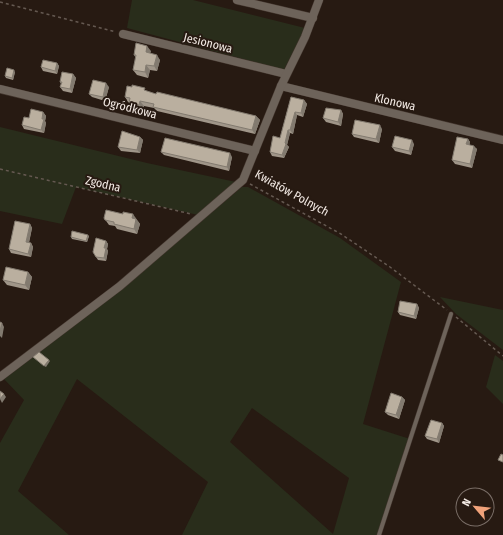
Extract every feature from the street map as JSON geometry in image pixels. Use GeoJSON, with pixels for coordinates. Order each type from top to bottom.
{"type":"FeatureCollection","features":[{"type":"Feature","properties":{"kind":"street"},"geometry":{"type":"LineString","coordinates":[[237,0],[313,18]]}},
{"type":"Feature","properties":{"kind":"street"},"geometry":{"type":"LineString","coordinates":[[243,180],[286,74],[305,37],[319,0]]}},
{"type":"Feature","properties":{"kind":"street","name":"Jesionowa"},"geometry":{"type":"LineString","coordinates":[[123,34],[286,74]]}},
{"type":"Feature","properties":{"kind":"street","name":"Klonowa"},"geometry":{"type":"LineString","coordinates":[[281,86],[503,140]]}},
{"type":"Feature","properties":{"kind":"street","name":"Ogródkowa"},"geometry":{"type":"LineString","coordinates":[[0,89],[255,151]]}},
{"type":"Feature","properties":{"kind":"street","name":"Kwiatów Polnych"},"geometry":{"type":"LineString","coordinates":[[0,377],[120,286],[243,180]]}},
{"type":"Feature","properties":{"kind":"lane"},"geometry":{"type":"LineString","coordinates":[[379,535],[451,314]]}},
{"type":"Feature","properties":{"kind":"path"},"geometry":{"type":"LineString","coordinates":[[0,2],[123,34]]}},
{"type":"Feature","properties":{"kind":"path","name":"Zgodna"},"geometry":{"type":"LineString","coordinates":[[0,169],[201,216]]}},
{"type":"Feature","properties":{"kind":"path","name":"Kwiatów Polnych"},"geometry":{"type":"LineString","coordinates":[[243,180],[341,234],[390,267],[503,356]]}},
{"type":"Feature","properties":{"kind":"green space"},"geometry":{"type":"Polygon","coordinates":[[[132,0],[193,0],[305,28],[284,70],[127,28],[132,0]]]}},
{"type":"Feature","properties":{"kind":"green space"},"geometry":{"type":"Polygon","coordinates":[[[0,127],[147,163],[236,182],[198,215],[76,187],[62,224],[0,211],[0,127]]]}},
{"type":"Feature","properties":{"kind":"green space"},"geometry":{"type":"Polygon","coordinates":[[[242,187],[248,187],[340,238],[401,282],[363,424],[410,439],[379,535],[182,535],[208,482],[77,379],[18,491],[69,535],[0,535],[0,443],[24,400],[4,379],[122,288],[242,187]],[[252,408],[230,442],[333,534],[349,478],[252,408]]]}},
{"type":"Feature","properties":{"kind":"green space"},"geometry":{"type":"Polygon","coordinates":[[[440,297],[503,310],[503,350],[456,314],[440,297]]]}},
{"type":"Feature","properties":{"kind":"green space"},"geometry":{"type":"Polygon","coordinates":[[[495,355],[503,361],[503,404],[486,387],[495,355]]]}},
{"type":"Feature","properties":{"kind":"building"},"geometry":{"type":"Polygon","coordinates":[[[136,43],[147,46],[146,52],[157,55],[154,66],[146,65],[145,72],[133,70],[136,55],[134,55],[136,43]]]}},
{"type":"Feature","properties":{"kind":"building"},"geometry":{"type":"Polygon","coordinates":[[[43,60],[57,63],[55,71],[41,67],[43,60]]]}},
{"type":"Feature","properties":{"kind":"building"},"geometry":{"type":"Polygon","coordinates":[[[7,68],[14,70],[12,78],[5,76],[7,68]]]}},
{"type":"Feature","properties":{"kind":"building"},"geometry":{"type":"Polygon","coordinates":[[[62,72],[73,74],[70,89],[60,87],[62,82],[60,82],[62,72]]]}},
{"type":"Feature","properties":{"kind":"building"},"geometry":{"type":"Polygon","coordinates":[[[93,80],[106,83],[103,97],[89,94],[93,80]]]}},
{"type":"Feature","properties":{"kind":"building"},"geometry":{"type":"Polygon","coordinates":[[[132,85],[145,88],[144,90],[156,94],[157,92],[256,116],[252,130],[153,107],[154,104],[140,101],[139,105],[129,103],[130,98],[125,97],[127,86],[132,87],[132,85]]]}},
{"type":"Feature","properties":{"kind":"building"},"geometry":{"type":"Polygon","coordinates":[[[291,97],[304,100],[301,113],[295,112],[290,130],[288,130],[286,144],[282,155],[270,152],[273,136],[280,138],[291,97]]]}},
{"type":"Feature","properties":{"kind":"building"},"geometry":{"type":"Polygon","coordinates":[[[326,108],[341,110],[338,122],[323,118],[326,108]]]}},
{"type":"Feature","properties":{"kind":"building"},"geometry":{"type":"Polygon","coordinates":[[[31,109],[43,112],[42,119],[44,119],[41,130],[22,125],[24,117],[29,118],[31,109]]]}},
{"type":"Feature","properties":{"kind":"building"},"geometry":{"type":"Polygon","coordinates":[[[355,120],[380,125],[376,139],[352,134],[355,120]]]}},
{"type":"Feature","properties":{"kind":"building"},"geometry":{"type":"Polygon","coordinates":[[[122,131],[140,137],[137,150],[118,147],[122,131]]]}},
{"type":"Feature","properties":{"kind":"building"},"geometry":{"type":"Polygon","coordinates":[[[395,136],[412,140],[409,151],[392,147],[395,136]]]}},
{"type":"Feature","properties":{"kind":"building"},"geometry":{"type":"Polygon","coordinates":[[[457,137],[468,139],[466,144],[474,146],[470,164],[452,160],[457,137]]]}},
{"type":"Feature","properties":{"kind":"building"},"geometry":{"type":"Polygon","coordinates":[[[165,138],[230,153],[227,167],[161,152],[165,138]]]}},
{"type":"Feature","properties":{"kind":"building"},"geometry":{"type":"Polygon","coordinates":[[[106,210],[123,214],[123,212],[133,214],[132,218],[136,219],[134,229],[105,220],[106,210]]]}},
{"type":"Feature","properties":{"kind":"building"},"geometry":{"type":"Polygon","coordinates":[[[15,221],[30,224],[26,242],[31,243],[28,254],[9,249],[15,221]]]}},
{"type":"Feature","properties":{"kind":"building"},"geometry":{"type":"Polygon","coordinates":[[[72,231],[88,235],[86,241],[71,237],[72,231]]]}},
{"type":"Feature","properties":{"kind":"building"},"geometry":{"type":"Polygon","coordinates":[[[96,238],[106,241],[104,258],[96,257],[93,252],[96,238]]]}},
{"type":"Feature","properties":{"kind":"building"},"geometry":{"type":"Polygon","coordinates":[[[6,267],[28,272],[25,285],[3,280],[6,267]]]}},
{"type":"Feature","properties":{"kind":"building"},"geometry":{"type":"Polygon","coordinates":[[[400,301],[417,304],[414,316],[398,312],[400,301]]]}},
{"type":"Feature","properties":{"kind":"building"},"geometry":{"type":"Polygon","coordinates":[[[39,352],[49,360],[44,366],[33,357],[39,352]]]}},
{"type":"Feature","properties":{"kind":"building"},"geometry":{"type":"Polygon","coordinates":[[[0,391],[4,394],[0,399],[0,391]]]}},
{"type":"Feature","properties":{"kind":"building"},"geometry":{"type":"Polygon","coordinates":[[[391,393],[402,397],[396,415],[385,412],[391,393]]]}},
{"type":"Feature","properties":{"kind":"building"},"geometry":{"type":"Polygon","coordinates":[[[431,420],[442,423],[437,439],[425,436],[431,420]]]}},
{"type":"Feature","properties":{"kind":"building"},"geometry":{"type":"Polygon","coordinates":[[[501,454],[503,455],[503,462],[498,460],[501,454]]]}}]}
